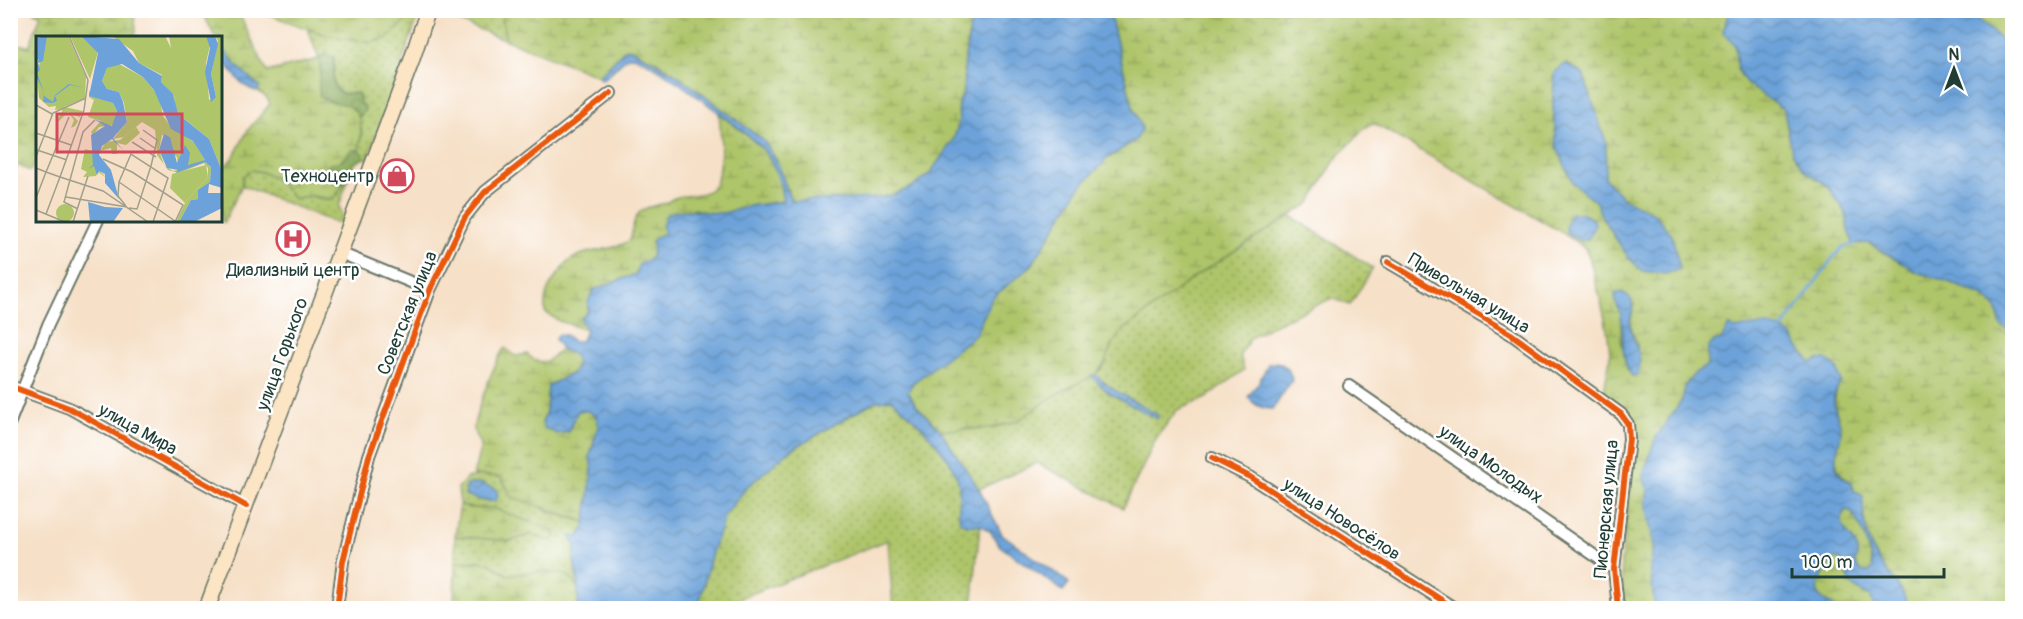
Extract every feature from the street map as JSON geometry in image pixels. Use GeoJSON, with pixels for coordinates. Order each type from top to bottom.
{"type":"FeatureCollection","features":[{"type":"Feature","properties":{"kind":"main road","name":"улица Горького"},"geometry":{"type":"LineString","coordinates":[[207,609],[411,62],[428,10]]}},
{"type":"Feature","properties":{"kind":"street","name":"Советская улица"},"geometry":{"type":"LineString","coordinates":[[337,609],[343,561],[369,456],[430,290],[465,217],[473,204],[485,192],[611,93]]}},
{"type":"Feature","properties":{"kind":"street"},"geometry":{"type":"LineString","coordinates":[[10,422],[48,325],[97,222]]}},
{"type":"Feature","properties":{"kind":"street"},"geometry":{"type":"LineString","coordinates":[[340,254],[430,290]]}},
{"type":"Feature","properties":{"kind":"street","name":"Привольная улица"},"geometry":{"type":"LineString","coordinates":[[1388,262],[1511,334],[1621,414]]}},
{"type":"Feature","properties":{"kind":"street","name":"улица Мира"},"geometry":{"type":"LineString","coordinates":[[10,386],[69,408],[246,506]]}},
{"type":"Feature","properties":{"kind":"street","name":"улица Молодых"},"geometry":{"type":"LineString","coordinates":[[1349,386],[1614,569]]}},
{"type":"Feature","properties":{"kind":"street","name":"Пионерская улица"},"geometry":{"type":"LineString","coordinates":[[1618,609],[1614,569],[1629,432],[1628,424],[1621,414]]}},
{"type":"Feature","properties":{"kind":"street","name":"улица Новосёлов"},"geometry":{"type":"LineString","coordinates":[[1212,458],[1250,477],[1454,609]]}},
{"type":"Feature","properties":{"kind":"green space"},"geometry":{"type":"Polygon","coordinates":[[[439,10],[503,11],[506,40],[438,13],[439,10]]]}},
{"type":"Feature","properties":{"kind":"green space"},"geometry":{"type":"Polygon","coordinates":[[[503,10],[973,11],[965,56],[963,93],[958,105],[959,122],[954,139],[929,175],[913,187],[880,198],[791,201],[777,161],[764,141],[656,61],[626,48],[599,76],[506,40],[503,10]]]}},
{"type":"Feature","properties":{"kind":"green space"},"geometry":{"type":"Polygon","coordinates":[[[33,11],[134,11],[136,31],[134,36],[106,33],[99,36],[36,36],[36,162],[30,171],[11,162],[10,41],[29,47],[41,15],[33,11]]]}},
{"type":"Feature","properties":{"kind":"green space"},"geometry":{"type":"Polygon","coordinates":[[[202,11],[238,11],[267,72],[319,59],[320,97],[350,107],[358,116],[361,129],[359,150],[351,150],[341,161],[331,163],[326,169],[326,178],[343,184],[336,196],[330,199],[312,196],[293,198],[275,179],[251,170],[243,176],[241,187],[222,222],[222,170],[234,156],[248,130],[270,104],[268,99],[258,91],[259,87],[222,49],[222,36],[214,36],[202,11]]]}},
{"type":"Feature","properties":{"kind":"green space"},"geometry":{"type":"Polygon","coordinates":[[[260,11],[411,11],[395,32],[382,40],[370,42],[338,38],[260,11]]]}},
{"type":"Feature","properties":{"kind":"green space"},"geometry":{"type":"Polygon","coordinates":[[[411,11],[420,11],[368,159],[364,158],[359,150],[362,134],[359,117],[365,110],[360,104],[360,98],[351,93],[343,94],[337,89],[332,79],[334,67],[322,56],[319,59],[308,29],[352,40],[379,39],[391,34],[402,25],[411,11]]]}},
{"type":"Feature","properties":{"kind":"green space"},"geometry":{"type":"Polygon","coordinates":[[[1109,11],[1727,11],[1723,33],[1735,45],[1737,69],[1784,110],[1792,152],[1804,170],[1828,186],[1846,213],[1848,231],[1917,272],[1949,282],[1984,297],[1996,307],[2001,325],[2007,330],[2012,325],[2012,608],[1907,608],[1908,605],[1871,545],[1863,519],[1863,505],[1852,483],[1842,475],[1837,466],[1836,456],[1840,433],[1835,406],[1837,388],[1811,364],[1797,347],[1794,338],[1765,326],[1726,332],[1721,340],[1708,348],[1707,366],[1696,372],[1686,384],[1682,400],[1671,417],[1644,477],[1648,490],[1646,504],[1654,546],[1650,567],[1655,608],[1624,608],[1621,563],[1636,428],[1634,421],[1626,411],[1606,394],[1609,345],[1589,256],[1584,247],[1561,232],[1375,124],[1368,125],[1335,160],[1310,203],[1197,275],[1122,331],[1111,346],[1105,363],[1095,375],[1060,392],[1017,421],[992,428],[940,430],[916,405],[908,392],[911,384],[975,335],[992,298],[1032,265],[1079,188],[1108,158],[1136,140],[1142,128],[1133,108],[1109,11]],[[1554,73],[1553,106],[1557,148],[1596,202],[1603,219],[1628,256],[1642,271],[1654,213],[1623,198],[1605,179],[1606,142],[1583,74],[1554,73]],[[1634,305],[1621,314],[1621,339],[1627,369],[1638,347],[1630,324],[1634,305]]]}},
{"type":"Feature","properties":{"kind":"green space"},"geometry":{"type":"Polygon","coordinates":[[[1968,11],[2012,11],[2012,49],[1968,11]]]}},
{"type":"Feature","properties":{"kind":"green space"},"geometry":{"type":"Polygon","coordinates":[[[325,54],[334,57],[333,78],[338,91],[343,94],[359,95],[360,104],[365,106],[364,112],[359,117],[354,109],[320,97],[319,59],[325,54]]]}},
{"type":"Feature","properties":{"kind":"green space"},"geometry":{"type":"Polygon","coordinates":[[[719,114],[753,141],[770,160],[776,171],[783,201],[724,213],[709,213],[695,209],[674,211],[665,233],[652,242],[651,258],[636,274],[603,286],[588,302],[586,330],[559,321],[545,312],[548,289],[570,261],[585,253],[615,247],[630,240],[635,220],[646,208],[711,189],[720,165],[719,114]]]}},
{"type":"Feature","properties":{"kind":"green space"},"geometry":{"type":"Polygon","coordinates":[[[354,149],[363,153],[364,158],[355,163],[347,182],[331,181],[325,174],[328,164],[343,160],[349,151],[354,149]]]}},
{"type":"Feature","properties":{"kind":"green space"},"geometry":{"type":"Polygon","coordinates":[[[251,170],[265,173],[299,198],[311,196],[327,200],[337,195],[343,184],[347,182],[339,206],[346,227],[241,185],[243,176],[251,170]]]}},
{"type":"Feature","properties":{"kind":"green space"},"geometry":{"type":"Polygon","coordinates":[[[1289,215],[1373,268],[1350,305],[1332,298],[1250,338],[1240,355],[1244,370],[1206,398],[1177,410],[1157,437],[1123,508],[1037,463],[979,489],[940,430],[992,428],[1091,376],[1109,393],[1157,419],[1095,375],[1105,364],[1111,346],[1122,331],[1197,275],[1289,215]]]}},
{"type":"Feature","properties":{"kind":"green space"},"geometry":{"type":"Polygon","coordinates":[[[505,348],[515,356],[527,354],[540,362],[548,360],[561,349],[575,355],[577,363],[574,372],[548,386],[546,412],[542,423],[568,432],[577,411],[588,411],[597,417],[598,427],[590,456],[592,469],[586,522],[512,497],[501,477],[473,476],[481,445],[475,432],[475,420],[492,373],[505,348]]]}},
{"type":"Feature","properties":{"kind":"green space"},"geometry":{"type":"Polygon","coordinates":[[[891,399],[932,438],[942,451],[956,475],[960,493],[959,509],[963,518],[967,525],[980,525],[972,608],[893,608],[888,540],[728,603],[699,604],[712,552],[725,515],[747,487],[789,451],[874,402],[891,399]]]}},
{"type":"Feature","properties":{"kind":"green space"},"geometry":{"type":"Polygon","coordinates":[[[478,475],[501,477],[508,490],[553,513],[586,522],[579,537],[571,537],[576,545],[574,559],[578,590],[572,579],[528,573],[508,575],[490,564],[479,561],[455,563],[455,536],[511,541],[531,534],[541,539],[493,508],[469,508],[460,504],[458,488],[467,478],[478,475]]]}},
{"type":"Feature","properties":{"kind":"green space"},"geometry":{"type":"Polygon","coordinates":[[[460,504],[469,508],[493,508],[548,529],[555,533],[555,538],[550,541],[531,534],[511,541],[455,536],[460,504]]]}},
{"type":"Feature","properties":{"kind":"green space"},"geometry":{"type":"Polygon","coordinates":[[[1845,510],[1851,511],[1865,539],[1873,569],[1868,573],[1859,570],[1855,562],[1856,547],[1842,524],[1845,510]]]}},
{"type":"Feature","properties":{"kind":"green space"},"geometry":{"type":"Polygon","coordinates":[[[1833,559],[1840,559],[1850,581],[1856,589],[1871,597],[1874,608],[1835,608],[1819,596],[1818,585],[1833,559]]]}},
{"type":"Feature","properties":{"kind":"green space"},"geometry":{"type":"Polygon","coordinates":[[[479,561],[490,564],[508,575],[544,571],[565,574],[572,579],[578,590],[578,608],[454,608],[455,563],[479,561]]]}},
{"type":"Feature","properties":{"kind":"water"},"geometry":{"type":"Polygon","coordinates":[[[973,11],[1109,11],[1133,108],[1142,128],[1136,140],[1108,158],[1079,188],[1032,265],[992,298],[975,335],[912,384],[908,392],[916,405],[940,430],[979,489],[1002,534],[1069,583],[1063,591],[1000,546],[990,531],[980,525],[967,525],[960,522],[960,494],[956,474],[931,437],[891,399],[873,402],[789,451],[747,487],[725,515],[712,552],[698,608],[578,608],[578,580],[574,559],[576,545],[570,536],[579,537],[585,527],[592,469],[590,456],[598,427],[597,417],[588,411],[578,411],[568,432],[557,434],[544,428],[542,423],[546,412],[548,386],[574,372],[577,363],[574,355],[561,349],[555,340],[557,335],[566,335],[574,342],[582,340],[586,330],[580,319],[588,311],[588,302],[593,290],[636,274],[639,264],[651,258],[652,242],[655,237],[665,233],[662,226],[666,215],[687,210],[722,213],[783,201],[778,176],[766,153],[702,100],[659,70],[632,56],[627,57],[605,78],[601,79],[599,76],[626,48],[632,49],[677,75],[764,141],[777,161],[791,201],[880,198],[912,187],[929,175],[954,139],[959,122],[958,105],[963,93],[965,56],[973,11]]]}},
{"type":"Feature","properties":{"kind":"water"},"geometry":{"type":"Polygon","coordinates":[[[1727,11],[1968,11],[2012,49],[2012,325],[2007,330],[2001,325],[1996,307],[1984,297],[1949,282],[1917,272],[1870,243],[1854,244],[1848,231],[1846,213],[1828,186],[1804,170],[1792,152],[1784,110],[1747,84],[1737,69],[1735,45],[1723,33],[1727,11]]]}},
{"type":"Feature","properties":{"kind":"water"},"geometry":{"type":"Polygon","coordinates":[[[222,49],[260,87],[258,91],[247,87],[222,58],[222,49]]]}},
{"type":"Feature","properties":{"kind":"water"},"geometry":{"type":"Polygon","coordinates":[[[1566,63],[1583,74],[1606,142],[1605,179],[1623,198],[1654,213],[1672,235],[1680,269],[1665,274],[1642,271],[1628,257],[1603,219],[1596,202],[1573,183],[1557,148],[1553,106],[1554,73],[1566,63]]]}},
{"type":"Feature","properties":{"kind":"water"},"geometry":{"type":"Polygon","coordinates":[[[1571,213],[1582,213],[1594,220],[1595,227],[1588,239],[1581,241],[1571,236],[1566,230],[1566,223],[1571,213]]]}},
{"type":"Feature","properties":{"kind":"water"},"geometry":{"type":"Polygon","coordinates":[[[1622,292],[1629,297],[1633,305],[1630,325],[1640,362],[1637,376],[1632,376],[1625,362],[1621,316],[1615,297],[1615,294],[1622,292]]]}},
{"type":"Feature","properties":{"kind":"water"},"geometry":{"type":"Polygon","coordinates":[[[1729,325],[1735,329],[1757,326],[1779,328],[1792,336],[1811,363],[1826,359],[1837,368],[1841,382],[1836,390],[1834,403],[1841,433],[1836,466],[1840,474],[1852,483],[1854,491],[1863,496],[1864,519],[1869,541],[1876,556],[1903,594],[1907,608],[1874,608],[1871,597],[1852,585],[1840,559],[1834,559],[1821,578],[1817,591],[1824,601],[1835,608],[1655,608],[1650,567],[1654,546],[1646,504],[1648,490],[1643,476],[1655,439],[1682,400],[1686,384],[1696,372],[1707,366],[1708,348],[1713,342],[1721,340],[1729,325]],[[1845,510],[1842,524],[1856,547],[1855,563],[1859,570],[1868,573],[1873,569],[1870,554],[1851,511],[1845,510]]]}},
{"type":"Feature","properties":{"kind":"water"},"geometry":{"type":"Polygon","coordinates":[[[1277,362],[1288,369],[1292,380],[1273,409],[1262,407],[1248,397],[1268,364],[1277,362]]]}},
{"type":"Feature","properties":{"kind":"water"},"geometry":{"type":"Polygon","coordinates":[[[1095,375],[1114,390],[1158,415],[1157,419],[1109,393],[1091,376],[1095,375]]]}},
{"type":"Feature","properties":{"kind":"water"},"geometry":{"type":"Polygon","coordinates":[[[479,483],[496,489],[498,495],[496,501],[484,501],[465,495],[467,485],[479,483]]]}},
{"type":"Feature","properties":{"kind":"waterway"},"geometry":{"type":"LineString","coordinates":[[1782,329],[1834,256],[1843,247],[1854,244]]}},
{"type":"Feature","properties":{"kind":"cycle path"},"geometry":{"type":"LineString","coordinates":[[337,608],[343,561],[369,456],[430,290],[465,217],[485,192],[611,93]]}},
{"type":"Feature","properties":{"kind":"cycle path"},"geometry":{"type":"LineString","coordinates":[[1388,262],[1511,334],[1621,414],[1628,424],[1629,439],[1614,569],[1618,608]]}},
{"type":"Feature","properties":{"kind":"cycle path"},"geometry":{"type":"LineString","coordinates":[[10,386],[69,408],[246,506]]}},
{"type":"Feature","properties":{"kind":"cycle path"},"geometry":{"type":"LineString","coordinates":[[1212,458],[1250,477],[1454,608]]}},
{"type":"Feature","properties":{"kind":"place","name":"Техноцентр"},"geometry":{"type":"Point","coordinates":[397,176]}},
{"type":"Feature","properties":{"kind":"place","name":"Диализный центр"},"geometry":{"type":"Point","coordinates":[293,239]}}]}
